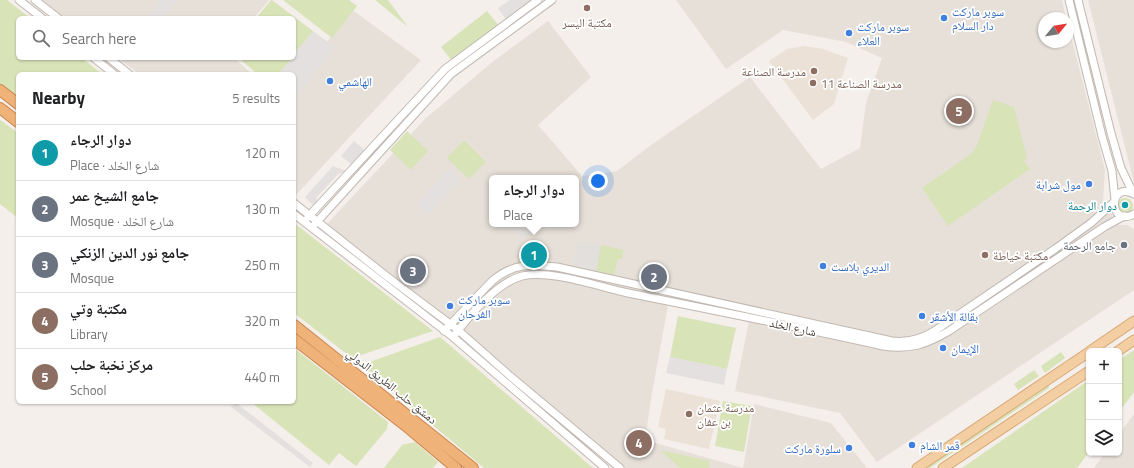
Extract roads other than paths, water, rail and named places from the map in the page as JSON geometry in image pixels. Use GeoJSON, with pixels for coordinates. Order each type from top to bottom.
{"type":"FeatureCollection","features":[{"type":"Feature","properties":{"kind":"highway"},"geometry":{"type":"LineString","coordinates":[[0,90],[16,102]]}},
{"type":"Feature","properties":{"kind":"highway"},"geometry":{"type":"LineString","coordinates":[[0,108],[16,120]]}},
{"type":"Feature","properties":{"kind":"highway","name":"دمشق حلب الطريق الدولي"},"geometry":{"type":"LineString","coordinates":[[296,327],[473,468]]}},
{"type":"Feature","properties":{"kind":"highway"},"geometry":{"type":"LineString","coordinates":[[296,341],[406,426],[456,468]]}},
{"type":"Feature","properties":{"kind":"main road"},"geometry":{"type":"LineString","coordinates":[[1094,348],[1134,321]]}},
{"type":"Feature","properties":{"kind":"main road"},"geometry":{"type":"LineString","coordinates":[[1122,348],[1134,340]]}},
{"type":"Feature","properties":{"kind":"main road"},"geometry":{"type":"LineString","coordinates":[[917,468],[1086,354]]}},
{"type":"Feature","properties":{"kind":"main road"},"geometry":{"type":"LineString","coordinates":[[943,468],[1086,373]]}},
{"type":"Feature","properties":{"kind":"main road"},"geometry":{"type":"LineString","coordinates":[[1050,378],[1059,391]]}},
{"type":"Feature","properties":{"kind":"street"},"geometry":{"type":"LineString","coordinates":[[19,0],[39,16]]}},
{"type":"Feature","properties":{"kind":"street"},"geometry":{"type":"LineString","coordinates":[[35,0],[55,16]]}},
{"type":"Feature","properties":{"kind":"street"},"geometry":{"type":"LineString","coordinates":[[304,222],[445,70],[538,0]]}},
{"type":"Feature","properties":{"kind":"street"},"geometry":{"type":"LineString","coordinates":[[312,228],[452,74],[552,0]]}},
{"type":"Feature","properties":{"kind":"street"},"geometry":{"type":"LineString","coordinates":[[1069,0],[1112,171],[1116,211],[1130,216]]}},
{"type":"Feature","properties":{"kind":"street"},"geometry":{"type":"LineString","coordinates":[[1078,0],[1111,133],[1121,168],[1133,194]]}},
{"type":"Feature","properties":{"kind":"street"},"geometry":{"type":"LineString","coordinates":[[96,60],[112,72]]}},
{"type":"Feature","properties":{"kind":"street"},"geometry":{"type":"LineString","coordinates":[[112,60],[126,72]]}},
{"type":"Feature","properties":{"kind":"street"},"geometry":{"type":"LineString","coordinates":[[444,331],[501,273],[520,266],[538,265],[565,269],[892,341],[906,341],[926,336],[936,330],[1055,249],[1091,223],[1122,192],[1133,194]]}},
{"type":"Feature","properties":{"kind":"street"},"geometry":{"type":"LineString","coordinates":[[296,204],[458,330],[510,376],[620,468]]}},
{"type":"Feature","properties":{"kind":"street"},"geometry":{"type":"LineString","coordinates":[[296,216],[452,337],[605,468]]}},
{"type":"Feature","properties":{"kind":"street","name":"شارع الخلد"},"geometry":{"type":"LineString","coordinates":[[452,337],[490,296],[521,276],[535,274],[563,278],[883,346],[917,347],[949,332],[1104,227],[1130,216]]}},
{"type":"Feature","properties":{"kind":"street"},"geometry":{"type":"LineString","coordinates":[[563,278],[565,269]]}},
{"type":"Feature","properties":{"kind":"place","name":"مكتبة اليسر"},"geometry":{"type":"Point","coordinates":[587,8]}},
{"type":"Feature","properties":{"kind":"place","name":"سوبر ماركت دار السلام"},"geometry":{"type":"Point","coordinates":[944,18]}},
{"type":"Feature","properties":{"kind":"place","name":"سوبر ماركت العلاء"},"geometry":{"type":"Point","coordinates":[849,33]}},
{"type":"Feature","properties":{"kind":"place","name":"مدرسة الصناعة"},"geometry":{"type":"Point","coordinates":[814,71]}},
{"type":"Feature","properties":{"kind":"place","name":"الهاشمي"},"geometry":{"type":"Point","coordinates":[330,81]}},
{"type":"Feature","properties":{"kind":"place","name":"مدرسة الصناعة 11"},"geometry":{"type":"Point","coordinates":[813,83]}},
{"type":"Feature","properties":{"kind":"place","name":"مركز نخبة حلب"},"geometry":{"type":"Point","coordinates":[959,111]}},
{"type":"Feature","properties":{"kind":"place","name":"مول شرابة"},"geometry":{"type":"Point","coordinates":[1089,184]}},
{"type":"Feature","properties":{"kind":"place","name":"دوار الرحمة"},"geometry":{"type":"Point","coordinates":[1125,205]}},
{"type":"Feature","properties":{"kind":"place","name":"جامع الرحمة"},"geometry":{"type":"Point","coordinates":[1124,245]}},
{"type":"Feature","properties":{"kind":"place","name":"دوار الرجاء"},"geometry":{"type":"Point","coordinates":[534,255]}},
{"type":"Feature","properties":{"kind":"place","name":"مكتبة خياطة"},"geometry":{"type":"Point","coordinates":[985,255]}},
{"type":"Feature","properties":{"kind":"place","name":"الديري بلاست"},"geometry":{"type":"Point","coordinates":[823,266]}},
{"type":"Feature","properties":{"kind":"place","name":"جامع نور الدين الزنكي"},"geometry":{"type":"Point","coordinates":[413,271]}},
{"type":"Feature","properties":{"kind":"place","name":"جامع الشيخ عمر"},"geometry":{"type":"Point","coordinates":[654,277]}},
{"type":"Feature","properties":{"kind":"place","name":"سوبر ماركت الفرحان"},"geometry":{"type":"Point","coordinates":[450,306]}},
{"type":"Feature","properties":{"kind":"place","name":"بقالة الأشقر"},"geometry":{"type":"Point","coordinates":[922,316]}},
{"type":"Feature","properties":{"kind":"place","name":"الإيمان"},"geometry":{"type":"Point","coordinates":[943,348]}},
{"type":"Feature","properties":{"kind":"place","name":"مدرسة عثمان بن عفان"},"geometry":{"type":"Point","coordinates":[689,414]}},
{"type":"Feature","properties":{"kind":"place","name":"مكتبة وتي"},"geometry":{"type":"Point","coordinates":[639,443]}},
{"type":"Feature","properties":{"kind":"place","name":"قمر الشام"},"geometry":{"type":"Point","coordinates":[912,445]}},
{"type":"Feature","properties":{"kind":"place","name":"سلورة ماركت"},"geometry":{"type":"Point","coordinates":[849,448]}}]}
